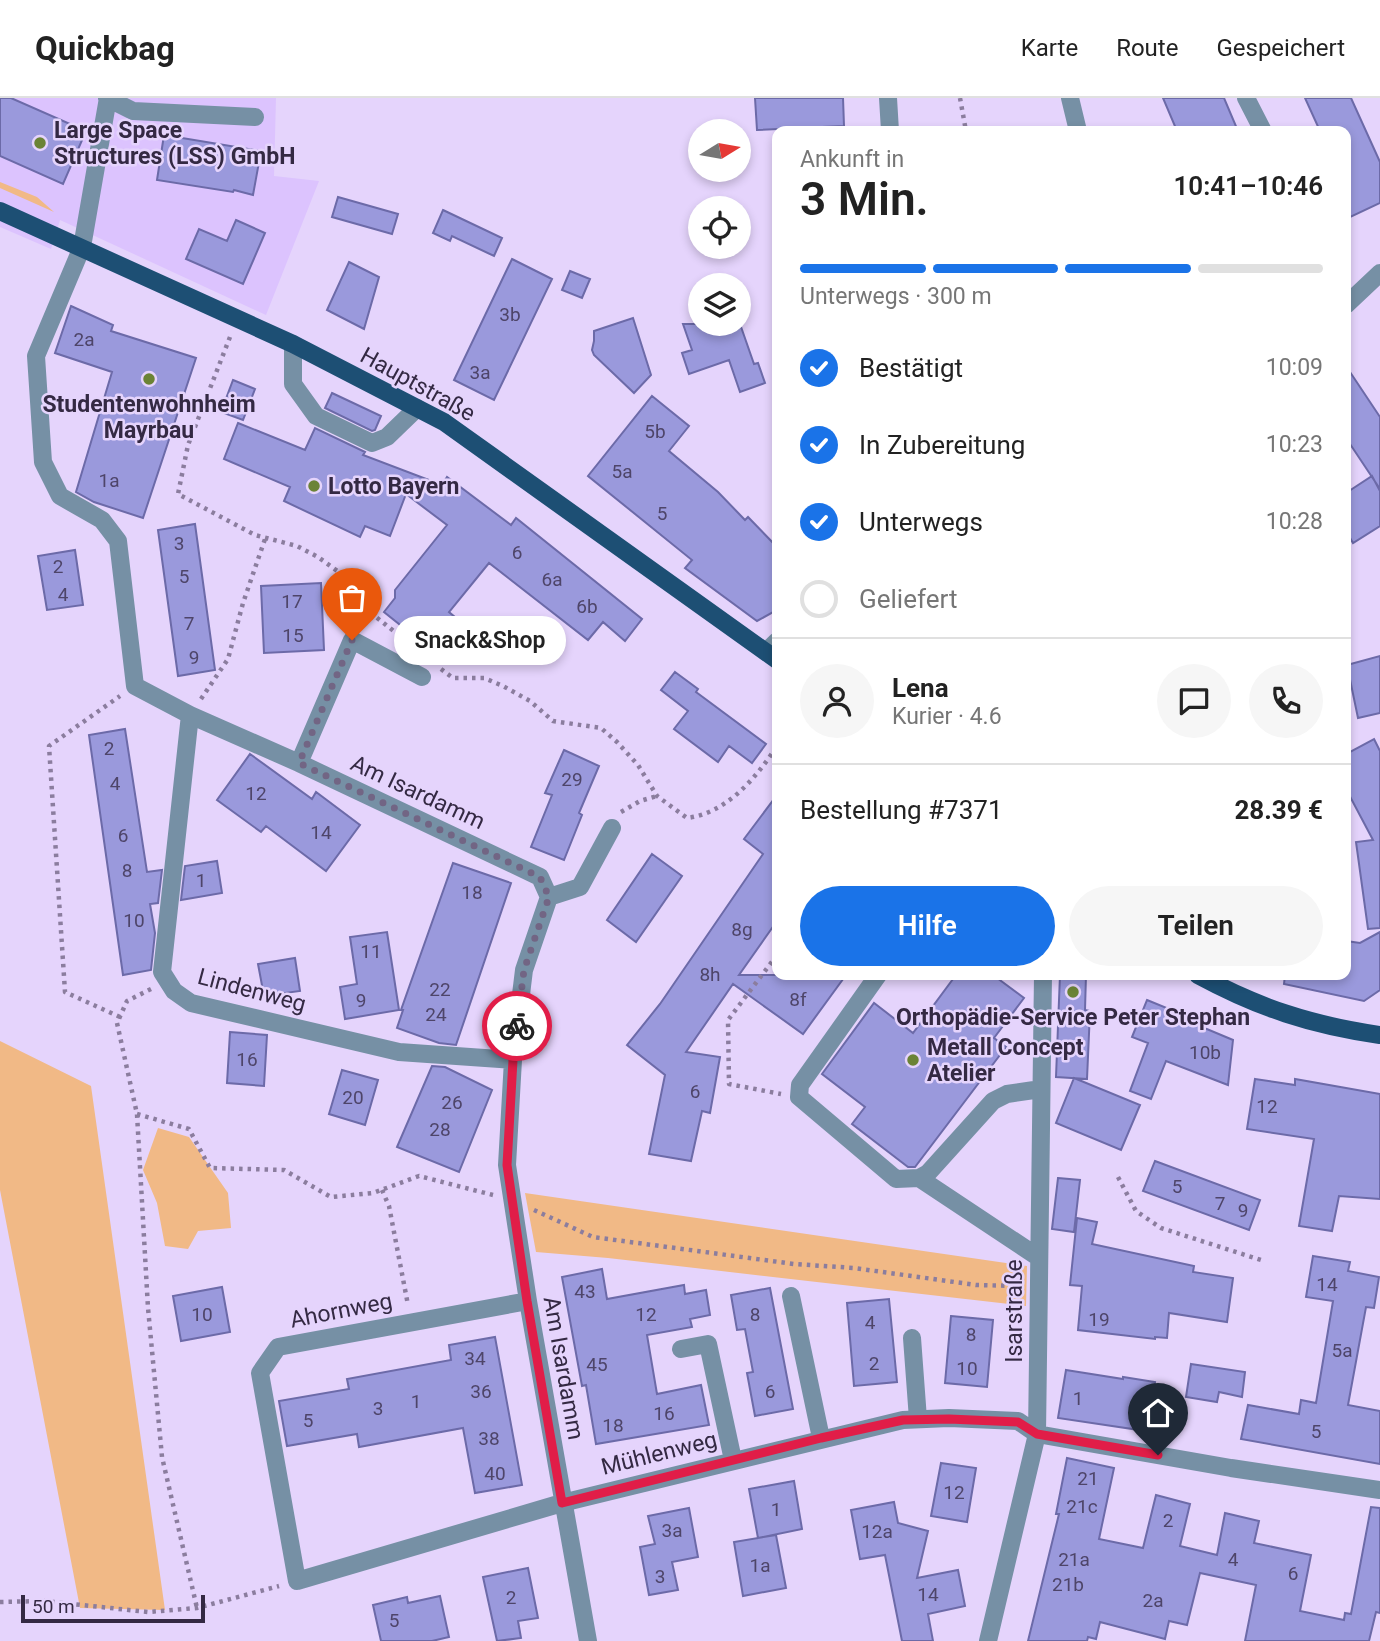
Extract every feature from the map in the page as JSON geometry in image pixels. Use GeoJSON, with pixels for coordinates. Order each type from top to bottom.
{"type":"FeatureCollection","features":[{"type":"Feature","properties":{"kind":"main road","name":"Hauptstraße"},"geometry":{"type":"LineString","coordinates":[[0,211],[293,344],[444,422],[772,650]]}},
{"type":"Feature","properties":{"kind":"main road"},"geometry":{"type":"LineString","coordinates":[[1208,980],[1259,1006],[1342,1030],[1380,1035]]}},
{"type":"Feature","properties":{"kind":"street"},"geometry":{"type":"LineString","coordinates":[[135,686],[118,541],[102,520],[60,496],[43,462],[36,356],[82,247],[108,98],[134,111],[255,117]]}},
{"type":"Feature","properties":{"kind":"street"},"geometry":{"type":"LineString","coordinates":[[888,98],[890,126]]}},
{"type":"Feature","properties":{"kind":"street"},"geometry":{"type":"LineString","coordinates":[[1070,98],[1077,126]]}},
{"type":"Feature","properties":{"kind":"street"},"geometry":{"type":"LineString","coordinates":[[1246,98],[1260,126]]}},
{"type":"Feature","properties":{"kind":"street"},"geometry":{"type":"LineString","coordinates":[[1351,297],[1380,273]]}},
{"type":"Feature","properties":{"kind":"street"},"geometry":{"type":"LineString","coordinates":[[293,344],[293,384],[316,416],[372,443],[387,437],[417,408]]}},
{"type":"Feature","properties":{"kind":"street"},"geometry":{"type":"LineString","coordinates":[[299,763],[352,640],[422,677]]}},
{"type":"Feature","properties":{"kind":"street","name":"Am Isardamm"},"geometry":{"type":"LineString","coordinates":[[135,686],[190,715],[299,763],[540,877],[549,897],[524,970],[513,1060],[507,1165],[527,1301],[588,1641]]}},
{"type":"Feature","properties":{"kind":"street","name":"Lindenweg"},"geometry":{"type":"LineString","coordinates":[[190,715],[162,972],[174,991],[191,1003],[399,1052],[513,1060]]}},
{"type":"Feature","properties":{"kind":"street"},"geometry":{"type":"LineString","coordinates":[[549,897],[580,887],[612,828]]}},
{"type":"Feature","properties":{"kind":"street"},"geometry":{"type":"LineString","coordinates":[[874,980],[800,1085],[799,1097],[896,1179],[919,1178],[928,1173],[993,1101],[1007,1094],[1041,1089]]}},
{"type":"Feature","properties":{"kind":"street","name":"Isarstraße"},"geometry":{"type":"LineString","coordinates":[[988,1641],[1037,1434],[1043,980]]}},
{"type":"Feature","properties":{"kind":"street"},"geometry":{"type":"LineString","coordinates":[[919,1178],[1038,1257]]}},
{"type":"Feature","properties":{"kind":"street"},"geometry":{"type":"LineString","coordinates":[[791,1296],[821,1438]]}},
{"type":"Feature","properties":{"kind":"street","name":"Ahornweg"},"geometry":{"type":"LineString","coordinates":[[297,1581],[260,1373],[278,1348],[527,1301]]}},
{"type":"Feature","properties":{"kind":"street"},"geometry":{"type":"LineString","coordinates":[[912,1338],[918,1419]]}},
{"type":"Feature","properties":{"kind":"street"},"geometry":{"type":"LineString","coordinates":[[681,1349],[708,1344],[733,1460]]}},
{"type":"Feature","properties":{"kind":"street","name":"Mühlenweg"},"geometry":{"type":"LineString","coordinates":[[297,1581],[562,1503],[903,1420],[1018,1422],[1037,1434],[1231,1468],[1380,1490]]}},
{"type":"Feature","properties":{"kind":"path"},"geometry":{"type":"LineString","coordinates":[[960,98],[965,126]]}},
{"type":"Feature","properties":{"kind":"path"},"geometry":{"type":"LineString","coordinates":[[239,319],[223,352],[188,445],[178,494],[234,525],[265,538],[296,546],[318,557],[358,586],[366,608],[421,652]]}},
{"type":"Feature","properties":{"kind":"path"},"geometry":{"type":"LineString","coordinates":[[190,715],[228,659],[265,538]]}},
{"type":"Feature","properties":{"kind":"path"},"geometry":{"type":"LineString","coordinates":[[431,661],[453,678],[484,678],[503,686],[530,701],[553,721],[601,728],[638,765],[657,796],[687,818],[703,816],[736,795],[761,771],[772,754]]}},
{"type":"Feature","properties":{"kind":"path"},"geometry":{"type":"LineString","coordinates":[[120,1017],[65,992],[49,746],[135,686]]}},
{"type":"Feature","properties":{"kind":"path"},"geometry":{"type":"LineString","coordinates":[[612,828],[622,810],[657,796]]}},
{"type":"Feature","properties":{"kind":"path"},"geometry":{"type":"LineString","coordinates":[[772,962],[728,1020],[729,1084],[799,1097]]}},
{"type":"Feature","properties":{"kind":"path"},"geometry":{"type":"LineString","coordinates":[[167,981],[127,1001],[117,1023],[137,1114],[148,1308],[162,1457],[197,1608]]}},
{"type":"Feature","properties":{"kind":"path"},"geometry":{"type":"LineString","coordinates":[[137,1114],[189,1129],[210,1168],[284,1170],[331,1197],[373,1193],[419,1176],[513,1200],[593,1237],[794,1265],[854,1268],[976,1286],[1038,1287]]}},
{"type":"Feature","properties":{"kind":"path"},"geometry":{"type":"LineString","coordinates":[[1118,1177],[1136,1211],[1161,1228],[1264,1261]]}},
{"type":"Feature","properties":{"kind":"path"},"geometry":{"type":"LineString","coordinates":[[382,1190],[389,1206],[411,1322]]}},
{"type":"Feature","properties":{"kind":"path"},"geometry":{"type":"LineString","coordinates":[[0,1602],[44,1601],[148,1612],[197,1608],[297,1581]]}},
{"type":"Feature","properties":{"kind":"shaded area"},"geometry":{"type":"Polygon","coordinates":[[[0,98],[276,98],[274,176],[319,181],[266,315],[60,220],[51,249],[0,227],[0,98]]]}},
{"type":"Feature","properties":{"kind":"shaded area"},"geometry":{"type":"Polygon","coordinates":[[[0,182],[37,197],[54,212],[0,188],[0,182]]]}},
{"type":"Feature","properties":{"kind":"shaded area"},"geometry":{"type":"Polygon","coordinates":[[[0,1041],[91,1086],[165,1610],[80,1608],[0,1190],[0,1041]]]}},
{"type":"Feature","properties":{"kind":"shaded area"},"geometry":{"type":"Polygon","coordinates":[[[158,1128],[189,1137],[228,1193],[231,1228],[198,1231],[188,1249],[165,1246],[157,1203],[143,1170],[158,1128]]]}},
{"type":"Feature","properties":{"kind":"shaded area"},"geometry":{"type":"Polygon","coordinates":[[[525,1193],[1027,1266],[1026,1306],[536,1252],[525,1193]]]}},
{"type":"Feature","properties":{"kind":"building","name":"Large Space Structures (LSS) GmbH"},"geometry":{"type":"Polygon","coordinates":[[[0,98],[11,98],[86,131],[63,184],[0,156],[0,98]]]}},
{"type":"Feature","properties":{"kind":"building"},"geometry":{"type":"Polygon","coordinates":[[[755,98],[843,98],[844,126],[772,126],[772,129],[757,130],[755,98]]]}},
{"type":"Feature","properties":{"kind":"building"},"geometry":{"type":"Polygon","coordinates":[[[1163,98],[1224,98],[1236,126],[1175,126],[1163,98]]]}},
{"type":"Feature","properties":{"kind":"building"},"geometry":{"type":"Polygon","coordinates":[[[1305,98],[1351,98],[1380,162],[1380,203],[1351,217],[1351,126],[1318,126],[1305,98]]]}},
{"type":"Feature","properties":{"kind":"building"},"geometry":{"type":"Polygon","coordinates":[[[164,135],[261,151],[253,195],[157,180],[164,135]]]}},
{"type":"Feature","properties":{"kind":"building"},"geometry":{"type":"Polygon","coordinates":[[[338,197],[398,214],[392,234],[332,217],[338,197]]]}},
{"type":"Feature","properties":{"kind":"building"},"geometry":{"type":"Polygon","coordinates":[[[443,210],[502,238],[494,256],[452,236],[450,241],[433,233],[443,210]]]}},
{"type":"Feature","properties":{"kind":"building"},"geometry":{"type":"Polygon","coordinates":[[[236,220],[265,233],[243,284],[186,259],[199,229],[227,241],[236,220]]]}},
{"type":"Feature","properties":{"kind":"building"},"geometry":{"type":"Polygon","coordinates":[[[512,259],[552,279],[494,400],[454,380],[512,259]]]}},
{"type":"Feature","properties":{"kind":"building"},"geometry":{"type":"Polygon","coordinates":[[[349,262],[379,277],[364,329],[327,310],[349,262]]]}},
{"type":"Feature","properties":{"kind":"building"},"geometry":{"type":"Polygon","coordinates":[[[570,271],[590,279],[582,298],[562,290],[570,271]]]}},
{"type":"Feature","properties":{"kind":"building"},"geometry":{"type":"Polygon","coordinates":[[[71,306],[113,325],[111,331],[196,358],[143,518],[94,502],[76,492],[112,372],[55,353],[71,306]]]}},
{"type":"Feature","properties":{"kind":"building"},"geometry":{"type":"Polygon","coordinates":[[[633,318],[651,375],[634,393],[592,350],[594,331],[633,318]]]}},
{"type":"Feature","properties":{"kind":"building"},"geometry":{"type":"Polygon","coordinates":[[[683,324],[688,324],[688,336],[744,336],[754,364],[758,363],[765,383],[740,392],[729,360],[689,374],[682,353],[692,350],[683,324]]]}},
{"type":"Feature","properties":{"kind":"building"},"geometry":{"type":"Polygon","coordinates":[[[1351,374],[1380,417],[1380,489],[1351,446],[1351,374]]]}},
{"type":"Feature","properties":{"kind":"building"},"geometry":{"type":"Polygon","coordinates":[[[233,380],[255,389],[243,420],[221,412],[233,380]]]}},
{"type":"Feature","properties":{"kind":"building"},"geometry":{"type":"Polygon","coordinates":[[[332,393],[381,416],[375,430],[372,431],[325,408],[332,393]]]}},
{"type":"Feature","properties":{"kind":"building"},"geometry":{"type":"Polygon","coordinates":[[[652,396],[689,426],[669,451],[718,492],[745,520],[748,517],[772,542],[772,613],[757,621],[685,568],[692,560],[588,476],[652,396]]]}},
{"type":"Feature","properties":{"kind":"building"},"geometry":{"type":"Polygon","coordinates":[[[238,423],[305,450],[315,428],[365,452],[363,455],[442,485],[447,477],[511,525],[516,518],[642,619],[625,641],[603,622],[588,640],[489,563],[449,612],[475,634],[454,661],[427,639],[424,644],[384,612],[395,598],[395,590],[447,525],[406,494],[390,536],[365,526],[360,537],[284,501],[290,487],[224,459],[238,423]]]}},
{"type":"Feature","properties":{"kind":"building"},"geometry":{"type":"Polygon","coordinates":[[[1372,476],[1380,491],[1380,526],[1353,543],[1351,540],[1351,490],[1372,476]]]}},
{"type":"Feature","properties":{"kind":"building"},"geometry":{"type":"Polygon","coordinates":[[[195,524],[215,670],[178,676],[158,530],[195,524]]]}},
{"type":"Feature","properties":{"kind":"building"},"geometry":{"type":"Polygon","coordinates":[[[75,550],[83,605],[47,610],[38,556],[75,550]]]}},
{"type":"Feature","properties":{"kind":"building"},"geometry":{"type":"Polygon","coordinates":[[[321,583],[324,650],[264,653],[261,586],[321,583]]]}},
{"type":"Feature","properties":{"kind":"building"},"geometry":{"type":"Polygon","coordinates":[[[1380,656],[1380,713],[1358,718],[1351,684],[1351,664],[1380,656]]]}},
{"type":"Feature","properties":{"kind":"building"},"geometry":{"type":"Polygon","coordinates":[[[675,672],[698,689],[696,692],[766,744],[752,763],[729,746],[718,762],[674,729],[688,711],[661,690],[675,672]]]}},
{"type":"Feature","properties":{"kind":"building"},"geometry":{"type":"Polygon","coordinates":[[[125,729],[147,872],[162,870],[158,903],[150,904],[155,933],[151,970],[123,975],[89,735],[125,729]]]}},
{"type":"Feature","properties":{"kind":"building"},"geometry":{"type":"Polygon","coordinates":[[[1374,739],[1380,751],[1380,928],[1368,929],[1356,842],[1373,840],[1351,798],[1351,751],[1374,739]]]}},
{"type":"Feature","properties":{"kind":"building"},"geometry":{"type":"Polygon","coordinates":[[[564,750],[599,766],[579,813],[582,815],[564,860],[531,847],[552,795],[545,793],[564,750]]]}},
{"type":"Feature","properties":{"kind":"building"},"geometry":{"type":"Polygon","coordinates":[[[250,754],[312,799],[316,792],[360,825],[326,871],[266,826],[261,832],[217,800],[250,754]]]}},
{"type":"Feature","properties":{"kind":"building"},"geometry":{"type":"Polygon","coordinates":[[[772,802],[772,928],[739,975],[772,975],[772,980],[842,980],[803,1034],[733,984],[686,1052],[720,1057],[710,1113],[702,1111],[691,1161],[649,1154],[665,1075],[627,1045],[660,1004],[763,854],[744,839],[772,802]]]}},
{"type":"Feature","properties":{"kind":"building"},"geometry":{"type":"Polygon","coordinates":[[[652,854],[682,876],[636,942],[607,920],[652,854]]]}},
{"type":"Feature","properties":{"kind":"building"},"geometry":{"type":"Polygon","coordinates":[[[217,861],[222,893],[181,900],[185,866],[217,861]]]}},
{"type":"Feature","properties":{"kind":"building"},"geometry":{"type":"Polygon","coordinates":[[[453,863],[511,883],[456,1045],[439,1043],[397,1028],[453,863]]]}},
{"type":"Feature","properties":{"kind":"building"},"geometry":{"type":"Polygon","coordinates":[[[387,932],[399,1010],[345,1019],[340,987],[357,984],[350,937],[387,932]]]}},
{"type":"Feature","properties":{"kind":"building"},"geometry":{"type":"Polygon","coordinates":[[[1380,932],[1380,990],[1364,1001],[1284,984],[1284,980],[1351,980],[1351,942],[1360,943],[1380,932]]]}},
{"type":"Feature","properties":{"kind":"building"},"geometry":{"type":"Polygon","coordinates":[[[295,958],[300,991],[264,996],[258,964],[295,958]]]}},
{"type":"Feature","properties":{"kind":"building","name":"Metall Concept Atelier"},"geometry":{"type":"Polygon","coordinates":[[[952,980],[1000,980],[1024,998],[994,1038],[1006,1047],[915,1167],[908,1167],[852,1124],[865,1107],[822,1074],[874,1003],[913,1033],[952,980]]]}},
{"type":"Feature","properties":{"kind":"building"},"geometry":{"type":"Polygon","coordinates":[[[1060,980],[1086,980],[1085,1010],[1090,1011],[1087,1079],[1056,1077],[1060,980]]]}},
{"type":"Feature","properties":{"kind":"building"},"geometry":{"type":"Polygon","coordinates":[[[1147,1000],[1179,1013],[1178,1017],[1233,1040],[1228,1085],[1166,1061],[1151,1099],[1130,1091],[1148,1043],[1132,1037],[1147,1000]]]}},
{"type":"Feature","properties":{"kind":"building"},"geometry":{"type":"Polygon","coordinates":[[[230,1032],[267,1035],[264,1086],[227,1083],[230,1032]]]}},
{"type":"Feature","properties":{"kind":"building"},"geometry":{"type":"Polygon","coordinates":[[[432,1066],[445,1067],[492,1090],[459,1172],[397,1147],[432,1066]]]}},
{"type":"Feature","properties":{"kind":"building"},"geometry":{"type":"Polygon","coordinates":[[[342,1070],[378,1080],[365,1125],[329,1114],[342,1070]]]}},
{"type":"Feature","properties":{"kind":"building"},"geometry":{"type":"Polygon","coordinates":[[[1074,1078],[1140,1105],[1121,1150],[1056,1123],[1074,1078]]]}},
{"type":"Feature","properties":{"kind":"building"},"geometry":{"type":"Polygon","coordinates":[[[1255,1079],[1295,1085],[1295,1079],[1380,1094],[1380,1199],[1339,1196],[1332,1231],[1299,1226],[1314,1139],[1247,1129],[1255,1079]]]}},
{"type":"Feature","properties":{"kind":"building"},"geometry":{"type":"Polygon","coordinates":[[[1155,1161],[1260,1200],[1249,1230],[1143,1191],[1155,1161]]]}},
{"type":"Feature","properties":{"kind":"building"},"geometry":{"type":"Polygon","coordinates":[[[1058,1178],[1080,1180],[1074,1232],[1052,1229],[1058,1178]]]}},
{"type":"Feature","properties":{"kind":"building"},"geometry":{"type":"Polygon","coordinates":[[[1077,1218],[1097,1222],[1092,1244],[1194,1266],[1193,1272],[1233,1278],[1227,1322],[1169,1313],[1167,1338],[1155,1339],[1078,1330],[1082,1286],[1070,1285],[1077,1218]]]}},
{"type":"Feature","properties":{"kind":"building"},"geometry":{"type":"Polygon","coordinates":[[[1313,1256],[1350,1262],[1348,1271],[1379,1277],[1374,1308],[1366,1307],[1348,1405],[1380,1411],[1380,1464],[1241,1439],[1248,1405],[1299,1414],[1301,1400],[1316,1403],[1333,1301],[1306,1297],[1313,1256]]]}},
{"type":"Feature","properties":{"kind":"building"},"geometry":{"type":"Polygon","coordinates":[[[602,1269],[607,1299],[684,1285],[685,1294],[706,1290],[710,1315],[690,1319],[692,1327],[647,1335],[657,1394],[701,1385],[709,1425],[596,1444],[586,1385],[582,1386],[562,1277],[602,1269]]]}},
{"type":"Feature","properties":{"kind":"building"},"geometry":{"type":"Polygon","coordinates":[[[222,1287],[230,1332],[181,1341],[173,1296],[222,1287]]]}},
{"type":"Feature","properties":{"kind":"building"},"geometry":{"type":"Polygon","coordinates":[[[770,1288],[793,1409],[755,1416],[747,1373],[753,1372],[745,1329],[737,1330],[731,1295],[770,1288]]]}},
{"type":"Feature","properties":{"kind":"building"},"geometry":{"type":"Polygon","coordinates":[[[889,1299],[897,1382],[854,1386],[847,1303],[889,1299]]]}},
{"type":"Feature","properties":{"kind":"building"},"geometry":{"type":"Polygon","coordinates":[[[951,1316],[993,1320],[987,1387],[945,1383],[951,1316]]]}},
{"type":"Feature","properties":{"kind":"building"},"geometry":{"type":"Polygon","coordinates":[[[495,1337],[522,1485],[475,1493],[463,1428],[359,1447],[357,1434],[287,1446],[279,1401],[349,1389],[347,1379],[451,1360],[449,1345],[495,1337]]]}},
{"type":"Feature","properties":{"kind":"building"},"geometry":{"type":"Polygon","coordinates":[[[1191,1364],[1245,1372],[1242,1397],[1219,1392],[1217,1402],[1186,1397],[1191,1364]]]}},
{"type":"Feature","properties":{"kind":"building"},"geometry":{"type":"Polygon","coordinates":[[[1066,1370],[1155,1382],[1146,1431],[1058,1418],[1066,1370]]]}},
{"type":"Feature","properties":{"kind":"building"},"geometry":{"type":"Polygon","coordinates":[[[1067,1458],[1114,1468],[1099,1539],[1143,1548],[1156,1495],[1190,1504],[1180,1546],[1217,1555],[1225,1513],[1259,1521],[1254,1543],[1311,1555],[1300,1611],[1344,1620],[1345,1613],[1351,1614],[1371,1507],[1380,1508],[1380,1613],[1376,1612],[1369,1641],[1245,1641],[1256,1585],[1200,1573],[1187,1625],[1169,1621],[1165,1639],[1100,1622],[1096,1639],[1088,1637],[1087,1641],[1028,1641],[1059,1514],[1056,1514],[1067,1458]]]}},
{"type":"Feature","properties":{"kind":"building"},"geometry":{"type":"Polygon","coordinates":[[[941,1463],[976,1468],[967,1522],[931,1516],[941,1463]]]}},
{"type":"Feature","properties":{"kind":"building"},"geometry":{"type":"Polygon","coordinates":[[[794,1481],[802,1529],[758,1538],[749,1489],[794,1481]]]}},
{"type":"Feature","properties":{"kind":"building"},"geometry":{"type":"Polygon","coordinates":[[[894,1502],[898,1523],[928,1531],[917,1578],[958,1570],[965,1606],[928,1614],[933,1641],[902,1641],[885,1555],[860,1559],[851,1510],[894,1502]]]}},
{"type":"Feature","properties":{"kind":"building"},"geometry":{"type":"Polygon","coordinates":[[[689,1508],[698,1557],[672,1562],[678,1590],[649,1595],[640,1547],[655,1544],[648,1516],[689,1508]]]}},
{"type":"Feature","properties":{"kind":"building"},"geometry":{"type":"Polygon","coordinates":[[[776,1535],[786,1588],[743,1596],[734,1542],[776,1535]]]}},
{"type":"Feature","properties":{"kind":"building"},"geometry":{"type":"Polygon","coordinates":[[[528,1568],[538,1618],[518,1621],[521,1638],[497,1641],[483,1577],[528,1568]]]}},
{"type":"Feature","properties":{"kind":"building"},"geometry":{"type":"Polygon","coordinates":[[[440,1596],[449,1637],[432,1641],[381,1641],[373,1605],[407,1597],[408,1603],[440,1596]]]}},
{"type":"Feature","properties":{"kind":"way so far"},"geometry":{"type":"LineString","coordinates":[[352,640],[299,763],[540,877],[549,897],[524,970],[517,1026]]}},
{"type":"Feature","properties":{"kind":"place","name":"Large Space Structures (LSS) GmbH"},"geometry":{"type":"Point","coordinates":[40,143]}},
{"type":"Feature","properties":{"kind":"place","name":"Studentenwohnheim Mayrbau"},"geometry":{"type":"Point","coordinates":[149,379]}},
{"type":"Feature","properties":{"kind":"place","name":"Lotto Bayern"},"geometry":{"type":"Point","coordinates":[314,486]}},
{"type":"Feature","properties":{"kind":"place","name":"Snack&Shop"},"geometry":{"type":"Point","coordinates":[352,640]}},
{"type":"Feature","properties":{"kind":"place","name":"Orthopädie-Service Peter Stephan"},"geometry":{"type":"Point","coordinates":[1073,992]}},
{"type":"Feature","properties":{"kind":"place","name":"Metall Concept Atelier"},"geometry":{"type":"Point","coordinates":[913,1060]}},
{"type":"Feature","properties":{"kind":"route"},"geometry":{"type":"LineString","coordinates":[[517,1026],[507,1165],[527,1301],[562,1503],[903,1420],[1018,1422],[1037,1434],[1158,1455]]}}]}
